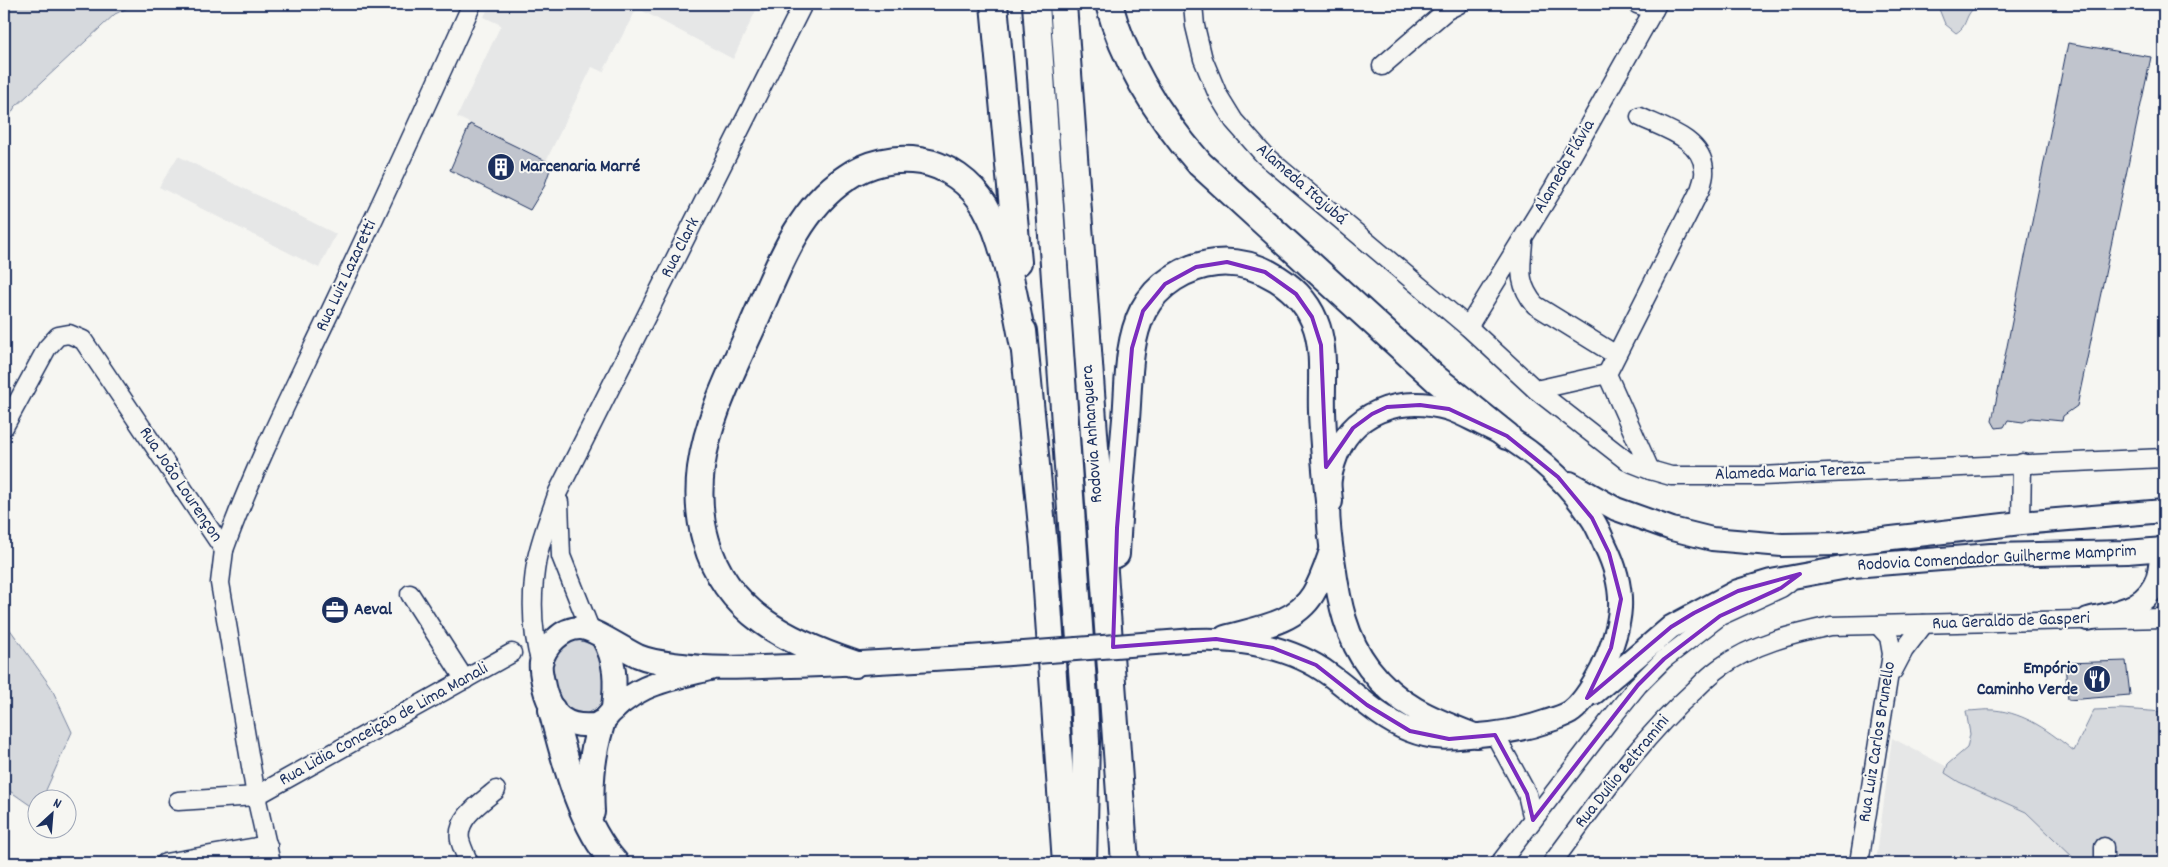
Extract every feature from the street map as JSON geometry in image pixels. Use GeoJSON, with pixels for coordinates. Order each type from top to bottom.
{"type":"FeatureCollection","features":[{"type":"Feature","properties":{"kind":"highway"},"geometry":{"type":"LineString","coordinates":[[994,4],[1024,347],[1043,537],[1066,863]]}},
{"type":"Feature","properties":{"kind":"highway","name":"Rodovia Anhanguera"},"geometry":{"type":"LineString","coordinates":[[1036,4],[1084,698],[1086,742],[1083,863]]}},
{"type":"Feature","properties":{"kind":"highway","name":"Rodovia Anhanguera"},"geometry":{"type":"LineString","coordinates":[[1063,4],[1125,863]]}},
{"type":"Feature","properties":{"kind":"highway"},"geometry":{"type":"LineString","coordinates":[[1109,4],[1115,28],[1144,89],[1170,130],[1200,164],[1436,378],[1508,436]]}},
{"type":"Feature","properties":{"kind":"highway"},"geometry":{"type":"LineString","coordinates":[[854,664],[790,640],[759,619],[742,603],[730,590],[713,560],[706,541],[699,509],[701,468],[717,404],[785,254],[814,207],[845,178],[863,168],[891,160],[910,159],[936,164],[949,170],[963,181],[991,216],[1003,251],[1024,347]]}},
{"type":"Feature","properties":{"kind":"highway"},"geometry":{"type":"LineString","coordinates":[[1111,687],[1117,528],[1130,362],[1136,329],[1143,311],[1154,294],[1165,284],[1196,267],[1216,263],[1235,263],[1257,268],[1273,276],[1302,301],[1314,322],[1320,345],[1322,410],[1329,501]]}},
{"type":"Feature","properties":{"kind":"highway"},"geometry":{"type":"LineString","coordinates":[[552,710],[565,759],[592,827],[612,862]]}},
{"type":"Feature","properties":{"kind":"highway"},"geometry":{"type":"LineString","coordinates":[[592,827],[589,786],[591,762],[607,716]]}},
{"type":"Feature","properties":{"kind":"highway"},"geometry":{"type":"LineString","coordinates":[[1056,863],[1059,763]]}},
{"type":"Feature","properties":{"kind":"main road"},"geometry":{"type":"LineString","coordinates":[[1206,640],[1273,648],[1303,659],[1332,676],[1374,710],[1410,731],[1437,738],[1460,739],[1522,730],[1572,711],[1595,683],[1620,623],[1621,599],[1609,553],[1592,518],[1558,477],[1508,436],[1449,409],[1420,404],[1387,407],[1372,414],[1354,428],[1341,446],[1333,465],[1329,501],[1332,550],[1339,598],[1351,639],[1369,668],[1392,694],[1423,715],[1486,735]]}},
{"type":"Feature","properties":{"kind":"main road","name":"Rodovia Comendador Guilherme Mamprim"},"geometry":{"type":"LineString","coordinates":[[1558,477],[1616,509],[1672,529],[1712,539],[1782,545],[1840,544],[2021,523],[2164,511]]}},
{"type":"Feature","properties":{"kind":"main road"},"geometry":{"type":"LineString","coordinates":[[2088,619],[2129,610],[2141,601],[2161,581],[2164,548]]}},
{"type":"Feature","properties":{"kind":"main road","name":"Rodovia Comendador Guilherme Mamprim"},"geometry":{"type":"LineString","coordinates":[[1572,711],[1671,626],[1738,591],[1800,574],[1853,566],[1981,556],[2127,552],[2164,548]]}},
{"type":"Feature","properties":{"kind":"main road"},"geometry":{"type":"LineString","coordinates":[[710,669],[661,682],[636,692],[607,716],[586,726],[572,724],[552,710],[545,692],[541,664],[552,642],[564,631],[579,628],[596,634],[639,656],[658,662],[710,669],[854,664],[1206,640],[1281,621],[1299,611],[1313,594],[1332,550]]}},
{"type":"Feature","properties":{"kind":"main road"},"geometry":{"type":"LineString","coordinates":[[2127,552],[2161,581]]}},
{"type":"Feature","properties":{"kind":"main road"},"geometry":{"type":"LineString","coordinates":[[596,634],[610,650],[614,666],[615,688],[607,716]]}},
{"type":"Feature","properties":{"kind":"street","name":"Rua Luiz Lazaretti"},"geometry":{"type":"LineString","coordinates":[[224,550],[246,490],[395,174],[472,4]]}},
{"type":"Feature","properties":{"kind":"street","name":"Rua Clark"},"geometry":{"type":"LineString","coordinates":[[541,664],[534,641],[537,558],[558,492],[804,4]]}},
{"type":"Feature","properties":{"kind":"street","name":"Alameda Itajubá"},"geometry":{"type":"LineString","coordinates":[[1193,4],[1195,26],[1203,59],[1218,95],[1234,121],[1264,156],[1468,327]]}},
{"type":"Feature","properties":{"kind":"street"},"geometry":{"type":"LineString","coordinates":[[1382,66],[1448,10],[1459,4]]}},
{"type":"Feature","properties":{"kind":"street"},"geometry":{"type":"LineString","coordinates":[[1637,4],[1656,7]]}},
{"type":"Feature","properties":{"kind":"street","name":"Alameda Flávia"},"geometry":{"type":"LineString","coordinates":[[1468,327],[1523,240],[1656,7]]}},
{"type":"Feature","properties":{"kind":"street"},"geometry":{"type":"LineString","coordinates":[[1640,116],[1686,139],[1700,154],[1704,170],[1700,190],[1607,374],[1650,470]]}},
{"type":"Feature","properties":{"kind":"street"},"geometry":{"type":"LineString","coordinates":[[1523,240],[1521,274],[1522,284],[1528,296],[1535,304],[1616,355]]}},
{"type":"Feature","properties":{"kind":"street","name":"Alameda Maria Tereza"},"geometry":{"type":"LineString","coordinates":[[1468,327],[1536,390],[1627,461],[1671,476],[1761,476],[2164,458]]}},
{"type":"Feature","properties":{"kind":"street","name":"Rua João Lourençon"},"geometry":{"type":"LineString","coordinates":[[4,427],[47,348],[58,336],[69,334],[83,340],[224,550],[220,583],[256,796],[271,863]]}},
{"type":"Feature","properties":{"kind":"street"},"geometry":{"type":"LineString","coordinates":[[1536,390],[1607,374]]}},
{"type":"Feature","properties":{"kind":"street"},"geometry":{"type":"LineString","coordinates":[[2021,523],[2022,463]]}},
{"type":"Feature","properties":{"kind":"street","name":"Rua Clark"},"geometry":{"type":"LineString","coordinates":[[558,492],[561,556],[596,634]]}},
{"type":"Feature","properties":{"kind":"street"},"geometry":{"type":"LineString","coordinates":[[1500,863],[1638,685],[1664,659],[1720,616],[1781,588],[1800,574]]}},
{"type":"Feature","properties":{"kind":"street"},"geometry":{"type":"LineString","coordinates":[[410,594],[465,680]]}},
{"type":"Feature","properties":{"kind":"street","name":"Rua Geraldo de Gasperi"},"geometry":{"type":"LineString","coordinates":[[1889,679],[1904,650],[1924,624],[2164,618]]}},
{"type":"Feature","properties":{"kind":"street","name":"Rua Luiz Carlos Brunello"},"geometry":{"type":"LineString","coordinates":[[1859,863],[1892,654],[1889,637],[1878,624]]}},
{"type":"Feature","properties":{"kind":"street","name":"Rua Duílio Beltramini"},"geometry":{"type":"LineString","coordinates":[[1552,863],[1637,750],[1677,706],[1721,666],[1763,644],[1790,634],[1831,626],[1924,624]]}},
{"type":"Feature","properties":{"kind":"street","name":"Rua Lidia Conceição de Lima Manali"},"geometry":{"type":"LineString","coordinates":[[256,796],[512,653]]}},
{"type":"Feature","properties":{"kind":"street"},"geometry":{"type":"LineString","coordinates":[[1486,735],[1514,767],[1527,794],[1533,820]]}},
{"type":"Feature","properties":{"kind":"street"},"geometry":{"type":"LineString","coordinates":[[468,863],[460,838],[463,822],[471,810],[496,790]]}},
{"type":"Feature","properties":{"kind":"street"},"geometry":{"type":"LineString","coordinates":[[178,801],[256,796]]}},
{"type":"Feature","properties":{"kind":"street"},"geometry":{"type":"LineString","coordinates":[[166,863],[268,845]]}},
{"type":"Feature","properties":{"kind":"highlighted area"},"geometry":{"type":"Polygon","coordinates":[[[1227,262],[1265,272],[1296,294],[1312,317],[1321,345],[1326,467],[1353,428],[1372,414],[1387,407],[1420,405],[1449,409],[1507,436],[1558,477],[1592,518],[1609,553],[1621,599],[1611,648],[1587,698],[1671,627],[1694,613],[1738,591],[1800,574],[1781,588],[1720,616],[1664,659],[1638,685],[1533,820],[1527,794],[1495,735],[1449,739],[1410,731],[1367,705],[1316,665],[1273,648],[1216,639],[1113,647],[1117,528],[1132,348],[1143,311],[1165,284],[1196,267],[1227,262]]]}},
{"type":"Feature","properties":{"kind":"shaded area"},"geometry":{"type":"Polygon","coordinates":[[[4,4],[136,4],[115,14],[15,107],[4,125],[4,4]]]}},
{"type":"Feature","properties":{"kind":"shaded area"},"geometry":{"type":"Polygon","coordinates":[[[490,4],[759,4],[733,59],[637,8],[603,72],[592,67],[546,161],[457,117],[501,25],[484,17],[490,4]]]}},
{"type":"Feature","properties":{"kind":"shaded area"},"geometry":{"type":"Polygon","coordinates":[[[1937,4],[1981,4],[1971,11],[1963,26],[1956,33],[1945,24],[1937,4]]]}},
{"type":"Feature","properties":{"kind":"shaded area"},"geometry":{"type":"Polygon","coordinates":[[[178,156],[336,234],[319,268],[159,187],[178,156]]]}},
{"type":"Feature","properties":{"kind":"shaded area"},"geometry":{"type":"Polygon","coordinates":[[[4,621],[51,687],[72,732],[46,790],[28,790],[28,804],[4,787],[4,621]]]}},
{"type":"Feature","properties":{"kind":"shaded area"},"geometry":{"type":"Polygon","coordinates":[[[576,639],[590,644],[597,649],[602,660],[604,680],[604,693],[600,704],[590,712],[582,715],[568,709],[555,698],[551,666],[556,650],[576,639]]]}},
{"type":"Feature","properties":{"kind":"shaded area"},"geometry":{"type":"Polygon","coordinates":[[[2121,709],[2164,712],[2164,863],[2079,863],[2026,812],[1959,782],[1945,773],[1948,764],[1967,748],[1970,734],[1966,711],[1994,710],[2017,715],[2047,730],[2074,751],[2094,710],[2121,709]]]}},
{"type":"Feature","properties":{"kind":"shaded area"},"geometry":{"type":"Polygon","coordinates":[[[1892,738],[2077,835],[2078,863],[1876,863],[1892,738]]]}},
{"type":"Feature","properties":{"kind":"building"},"geometry":{"type":"Polygon","coordinates":[[[2068,43],[2151,57],[2077,406],[2063,416],[2062,421],[2031,418],[2023,422],[2008,420],[2004,427],[1996,428],[1992,421],[2068,43]]]}},
{"type":"Feature","properties":{"kind":"building","name":"Marcenaria Marré"},"geometry":{"type":"Polygon","coordinates":[[[470,124],[552,164],[544,187],[530,210],[450,170],[470,124]]]}},
{"type":"Feature","properties":{"kind":"building","name":"Empório Caminho Verde"},"geometry":{"type":"Polygon","coordinates":[[[2126,661],[2130,695],[2068,700],[2065,663],[2126,661]]]}},
{"type":"Feature","properties":{"kind":"place","name":"Marcenaria Marré"},"geometry":{"type":"Point","coordinates":[501,167]}},
{"type":"Feature","properties":{"kind":"place","name":"Aeval"},"geometry":{"type":"Point","coordinates":[335,610]}},
{"type":"Feature","properties":{"kind":"place","name":"Empório Caminho Verde"},"geometry":{"type":"Point","coordinates":[2097,679]}}]}
